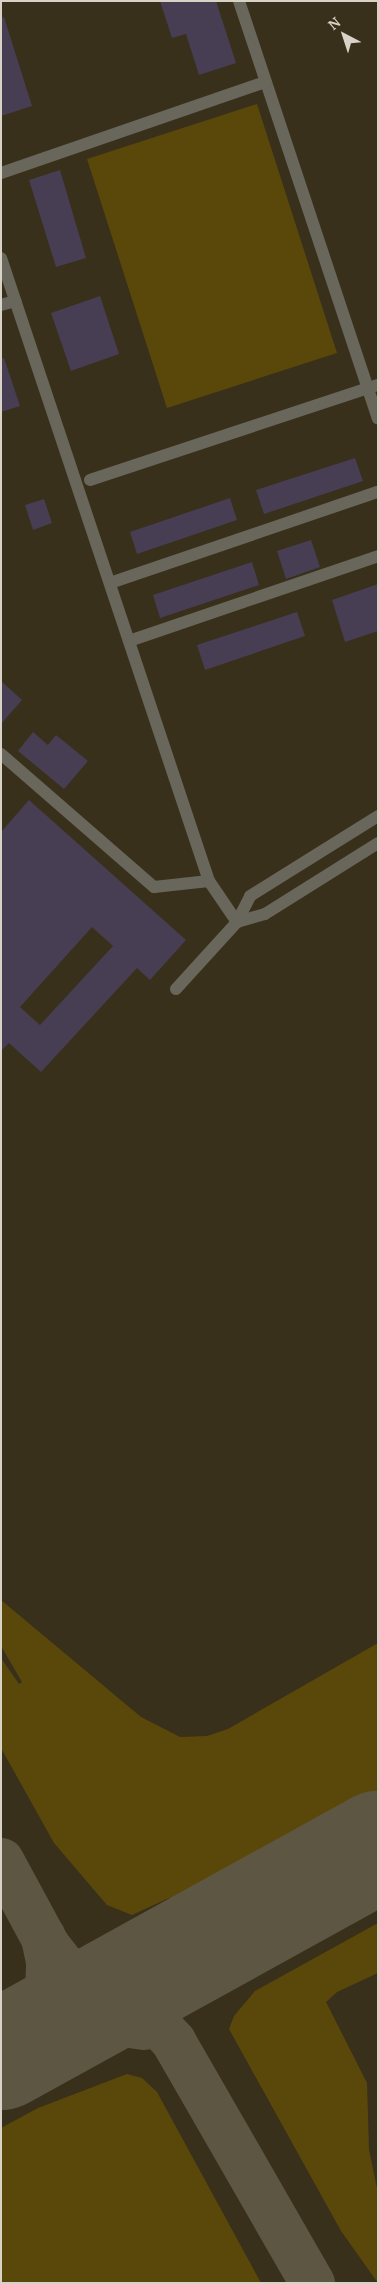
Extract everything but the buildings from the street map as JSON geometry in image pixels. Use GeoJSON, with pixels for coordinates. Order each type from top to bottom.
{"type":"FeatureCollection","features":[{"type":"Feature","properties":{"kind":"lane"},"geometry":{"type":"LineString","coordinates":[[239,1],[373,387],[378,418]]}},
{"type":"Feature","properties":{"kind":"lane"},"geometry":{"type":"LineString","coordinates":[[1,173],[266,82]]}},
{"type":"Feature","properties":{"kind":"lane"},"geometry":{"type":"LineString","coordinates":[[1,258],[209,881],[237,922]]}},
{"type":"Feature","properties":{"kind":"lane"},"geometry":{"type":"LineString","coordinates":[[1,305],[15,301]]}},
{"type":"Feature","properties":{"kind":"lane"},"geometry":{"type":"LineString","coordinates":[[90,480],[373,387]]}},
{"type":"Feature","properties":{"kind":"lane"},"geometry":{"type":"LineString","coordinates":[[110,583],[378,492]]}},
{"type":"Feature","properties":{"kind":"lane"},"geometry":{"type":"LineString","coordinates":[[129,641],[378,556]]}},
{"type":"Feature","properties":{"kind":"lane"},"geometry":{"type":"LineString","coordinates":[[1,754],[154,887],[209,881]]}},
{"type":"Feature","properties":{"kind":"lane"},"geometry":{"type":"LineString","coordinates":[[176,989],[237,922],[250,896],[378,816]]}},
{"type":"Feature","properties":{"kind":"lane"},"geometry":{"type":"LineString","coordinates":[[237,922],[265,914],[378,843]]}},
{"type":"Feature","properties":{"kind":"shaded area"},"geometry":{"type":"Polygon","coordinates":[[[257,104],[337,353],[167,408],[87,159],[257,104]]]}},
{"type":"Feature","properties":{"kind":"shaded area"},"geometry":{"type":"Polygon","coordinates":[[[1,1600],[141,1717],[180,1737],[207,1736],[228,1729],[378,1643],[378,1793],[176,1905],[169,1898],[132,1915],[107,1905],[54,1843],[1,1748],[1,1658],[19,1684],[22,1682],[1,1646],[1,1600]]]}},
{"type":"Feature","properties":{"kind":"shaded area"},"geometry":{"type":"Polygon","coordinates":[[[378,1923],[378,1973],[337,1992],[326,2002],[367,2083],[369,2150],[378,2193],[378,2283],[341,2231],[229,2029],[234,2016],[255,1991],[378,1923]]]}},
{"type":"Feature","properties":{"kind":"shaded area"},"geometry":{"type":"Polygon","coordinates":[[[127,2074],[142,2078],[157,2092],[261,2283],[1,2283],[1,2128],[38,2108],[127,2074]]]}},
{"type":"Feature","properties":{"kind":"taxiway"},"geometry":{"type":"LineString","coordinates":[[1,1860],[47,1945],[70,1974],[103,1998],[161,2028],[173,2041],[312,2283]]}},
{"type":"Feature","properties":{"kind":"taxiway"},"geometry":{"type":"LineString","coordinates":[[14,2047],[33,2030],[47,1995],[48,1961],[43,1937]]}},
{"type":"Feature","properties":{"kind":"taxiway"},"geometry":{"type":"LineString","coordinates":[[14,2047],[93,2020],[144,2027]]}},
{"type":"Feature","properties":{"kind":"runway"},"geometry":{"type":"LineString","coordinates":[[1,2054],[378,1846]]}}]}
